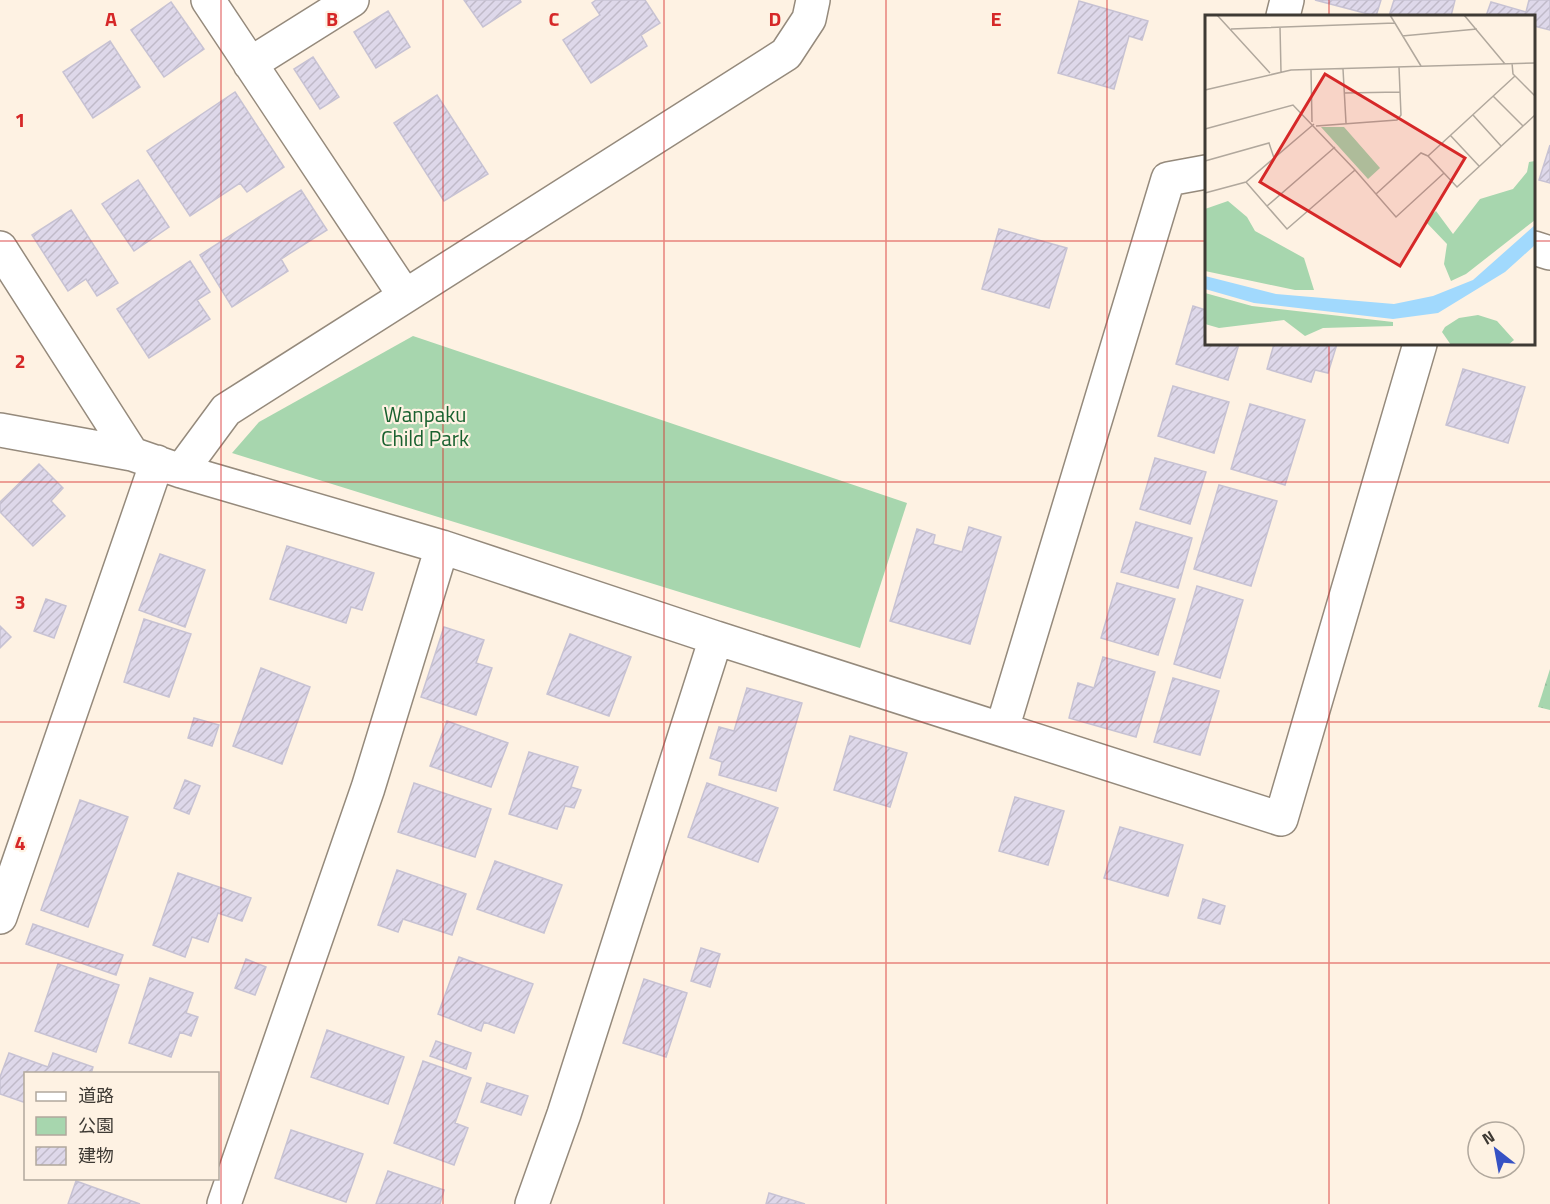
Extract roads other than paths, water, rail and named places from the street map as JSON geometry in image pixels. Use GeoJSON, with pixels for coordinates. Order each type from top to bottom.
{"type":"FeatureCollection","features":[{"type":"Feature","properties":{"kind":"street"},"geometry":{"type":"LineString","coordinates":[[208,0],[405,296]]}},
{"type":"Feature","properties":{"kind":"street"},"geometry":{"type":"LineString","coordinates":[[250,64],[352,0]]}},
{"type":"Feature","properties":{"kind":"street"},"geometry":{"type":"LineString","coordinates":[[0,917],[157,462],[226,410],[786,54],[809,19],[813,0]]}},
{"type":"Feature","properties":{"kind":"street"},"geometry":{"type":"LineString","coordinates":[[1282,15],[1287,0]]}},
{"type":"Feature","properties":{"kind":"street"},"geometry":{"type":"LineString","coordinates":[[1002,729],[1168,179],[1205,172]]}},
{"type":"Feature","properties":{"kind":"street"},"geometry":{"type":"LineString","coordinates":[[0,248],[157,462]]}},
{"type":"Feature","properties":{"kind":"street"},"geometry":{"type":"LineString","coordinates":[[1535,249],[1550,253]]}},
{"type":"Feature","properties":{"kind":"street"},"geometry":{"type":"LineString","coordinates":[[0,430],[157,462],[442,547],[716,638],[1281,819],[1420,345]]}},
{"type":"Feature","properties":{"kind":"street"},"geometry":{"type":"LineString","coordinates":[[224,1204],[368,788],[442,547]]}},
{"type":"Feature","properties":{"kind":"street"},"geometry":{"type":"LineString","coordinates":[[532,1204],[564,1114],[716,638]]}},
{"type":"Feature","properties":{"kind":"park label","name":"Wanpaku Child Park"},"geometry":{"type":"Point","coordinates":[425,427]}}]}
